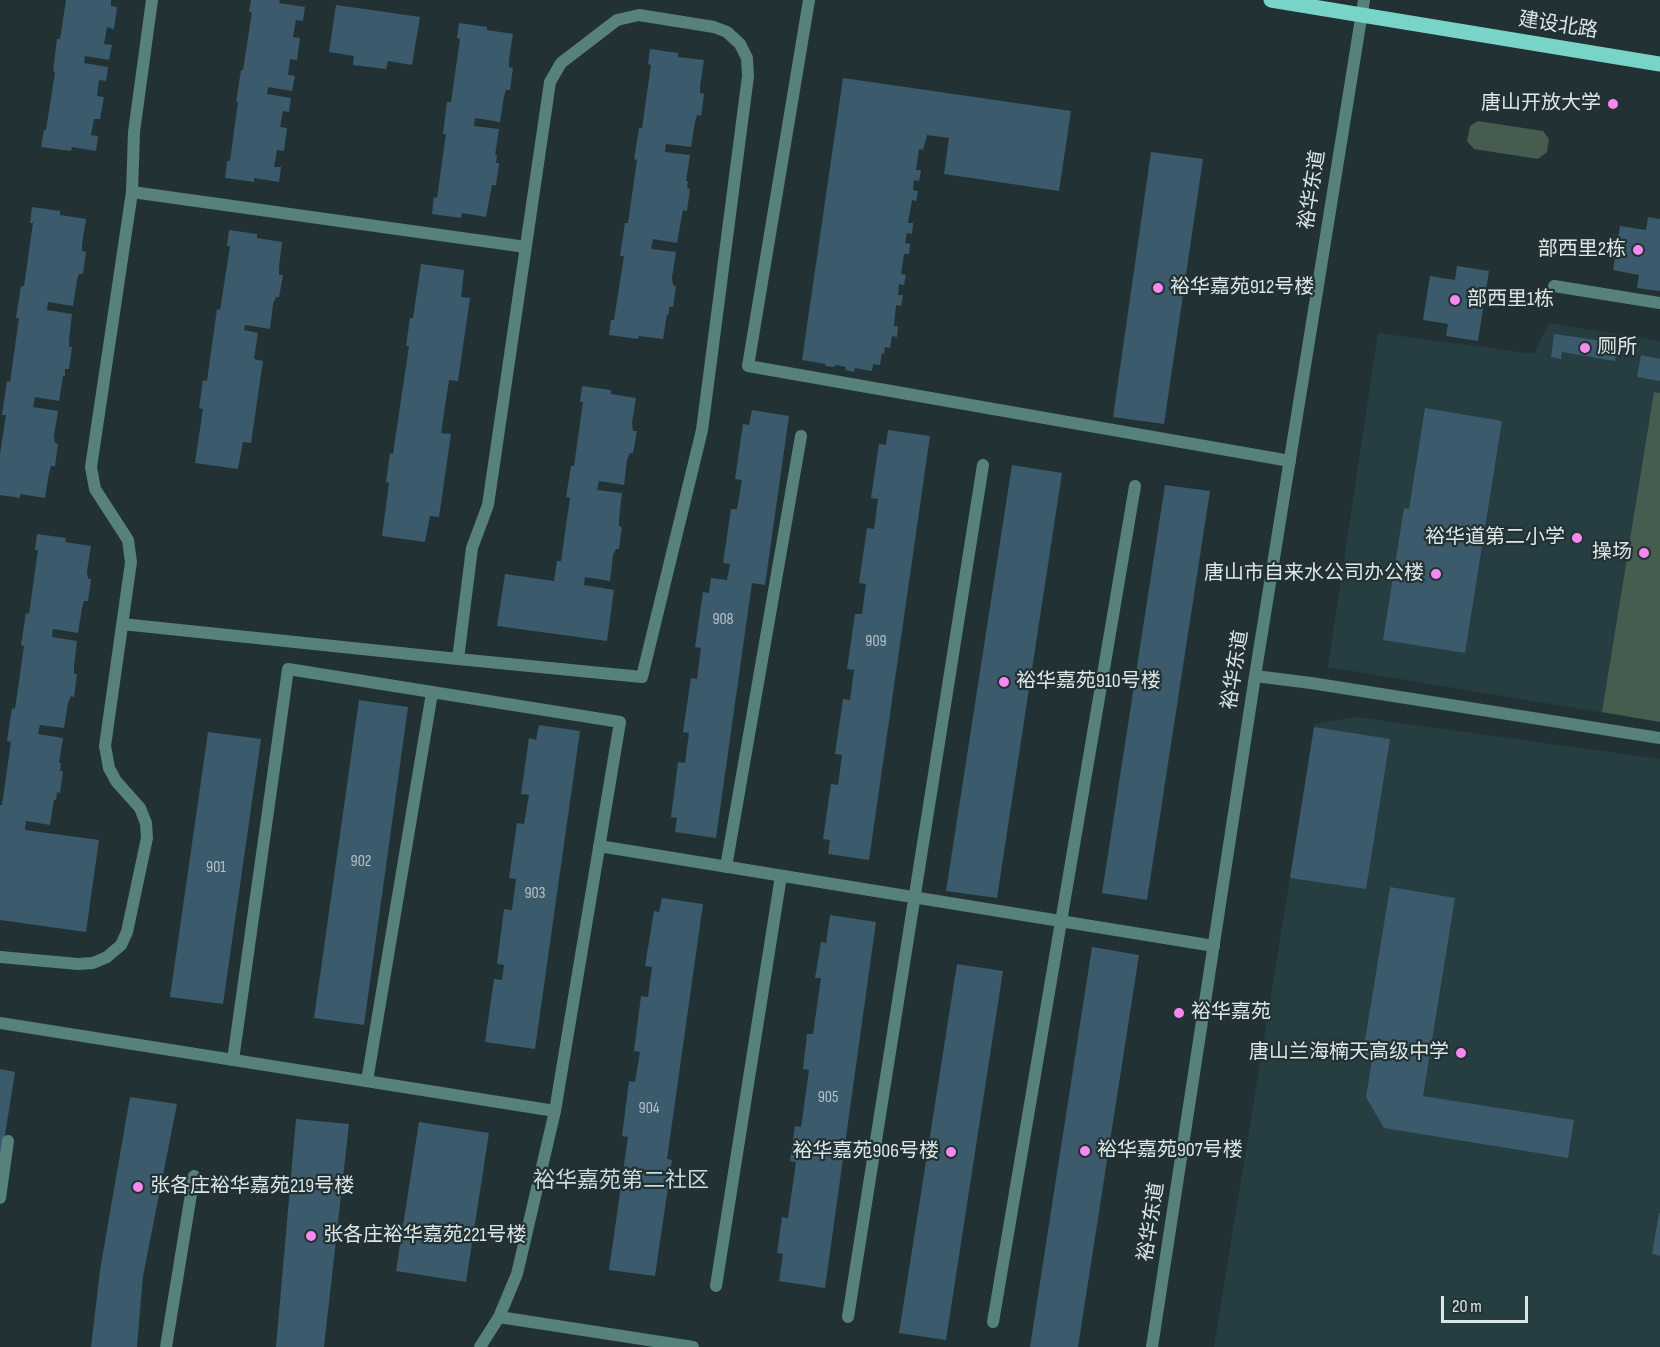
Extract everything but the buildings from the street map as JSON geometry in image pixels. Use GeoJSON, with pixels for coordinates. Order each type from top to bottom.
{"type":"FeatureCollection","features":[{"type":"Feature","properties":{"kind":"main road","name":"建设北路"},"geometry":{"type":"LineString","coordinates":[[1271,0],[1362,8],[1660,64]]}},
{"type":"Feature","properties":{"kind":"street"},"geometry":{"type":"LineString","coordinates":[[0,957],[78,964],[93,963],[107,957],[121,945],[127,932],[147,838],[146,823],[140,808],[116,781],[109,768],[105,746],[131,562],[128,540],[95,489],[91,467],[132,192],[134,132],[152,0]]}},
{"type":"Feature","properties":{"kind":"street"},"geometry":{"type":"LineString","coordinates":[[809,0],[748,366],[1290,460]]}},
{"type":"Feature","properties":{"kind":"street","name":"裕华东道"},"geometry":{"type":"LineString","coordinates":[[1152,1347],[1255,676],[1362,8]]}},
{"type":"Feature","properties":{"kind":"street"},"geometry":{"type":"LineString","coordinates":[[122,624],[642,677],[702,430],[748,76],[747,58],[740,44],[727,32],[714,27],[639,15],[617,20],[561,63],[550,82],[488,505],[472,548],[458,658]]}},
{"type":"Feature","properties":{"kind":"street"},"geometry":{"type":"LineString","coordinates":[[132,192],[526,247]]}},
{"type":"Feature","properties":{"kind":"street"},"geometry":{"type":"LineString","coordinates":[[1554,286],[1660,303]]}},
{"type":"Feature","properties":{"kind":"street"},"geometry":{"type":"LineString","coordinates":[[726,867],[801,436]]}},
{"type":"Feature","properties":{"kind":"street"},"geometry":{"type":"LineString","coordinates":[[848,1317],[983,465]]}},
{"type":"Feature","properties":{"kind":"street"},"geometry":{"type":"LineString","coordinates":[[993,1322],[1135,486]]}},
{"type":"Feature","properties":{"kind":"street"},"geometry":{"type":"LineString","coordinates":[[233,1060],[288,669],[620,722],[555,1111],[517,1274],[499,1317],[480,1347]]}},
{"type":"Feature","properties":{"kind":"street"},"geometry":{"type":"LineString","coordinates":[[1255,676],[1660,738]]}},
{"type":"Feature","properties":{"kind":"street"},"geometry":{"type":"LineString","coordinates":[[367,1081],[432,693]]}},
{"type":"Feature","properties":{"kind":"street"},"geometry":{"type":"LineString","coordinates":[[599,846],[1214,946]]}},
{"type":"Feature","properties":{"kind":"street"},"geometry":{"type":"LineString","coordinates":[[716,1286],[781,876]]}},
{"type":"Feature","properties":{"kind":"street"},"geometry":{"type":"LineString","coordinates":[[0,1023],[555,1111]]}},
{"type":"Feature","properties":{"kind":"street"},"geometry":{"type":"LineString","coordinates":[[0,1197],[8,1141]]}},
{"type":"Feature","properties":{"kind":"street"},"geometry":{"type":"LineString","coordinates":[[166,1347],[194,1176]]}},
{"type":"Feature","properties":{"kind":"street"},"geometry":{"type":"LineString","coordinates":[[499,1317],[693,1347]]}},
{"type":"Feature","properties":{"kind":"shaded area"},"geometry":{"type":"Polygon","coordinates":[[[1549,323],[1660,341],[1660,722],[1328,667],[1378,333],[1534,354],[1549,323]]]}},
{"type":"Feature","properties":{"kind":"shaded area","name":"唐山兰海楠天高级中学"},"geometry":{"type":"Polygon","coordinates":[[[1356,717],[1660,759],[1660,1347],[1214,1347],[1315,724],[1356,717]]]}},
{"type":"Feature","properties":{"kind":"green space"},"geometry":{"type":"Polygon","coordinates":[[[1478,121],[1543,131],[1549,139],[1547,152],[1538,159],[1474,149],[1467,141],[1470,126],[1478,121]]]}},
{"type":"Feature","properties":{"kind":"green space","name":"操场"},"geometry":{"type":"Polygon","coordinates":[[[1654,392],[1660,393],[1660,722],[1602,712],[1654,392]]]}},
{"type":"Feature","properties":{"kind":"place","name":"唐山开放大学"},"geometry":{"type":"Point","coordinates":[1613,104]}},
{"type":"Feature","properties":{"kind":"place","name":"部西里2栋"},"geometry":{"type":"Point","coordinates":[1638,250]}},
{"type":"Feature","properties":{"kind":"place","name":"裕华嘉苑912号楼"},"geometry":{"type":"Point","coordinates":[1158,288]}},
{"type":"Feature","properties":{"kind":"place","name":"部西里1栋"},"geometry":{"type":"Point","coordinates":[1455,300]}},
{"type":"Feature","properties":{"kind":"place","name":"厕所"},"geometry":{"type":"Point","coordinates":[1585,348]}},
{"type":"Feature","properties":{"kind":"place","name":"裕华道第二小学"},"geometry":{"type":"Point","coordinates":[1577,538]}},
{"type":"Feature","properties":{"kind":"place","name":"操场"},"geometry":{"type":"Point","coordinates":[1644,553]}},
{"type":"Feature","properties":{"kind":"place","name":"唐山市自来水公司办公楼"},"geometry":{"type":"Point","coordinates":[1436,574]}},
{"type":"Feature","properties":{"kind":"place","name":"裕华嘉苑910号楼"},"geometry":{"type":"Point","coordinates":[1004,682]}},
{"type":"Feature","properties":{"kind":"place","name":"裕华嘉苑"},"geometry":{"type":"Point","coordinates":[1179,1013]}},
{"type":"Feature","properties":{"kind":"place","name":"唐山兰海楠天高级中学"},"geometry":{"type":"Point","coordinates":[1461,1053]}},
{"type":"Feature","properties":{"kind":"place","name":"裕华嘉苑907号楼"},"geometry":{"type":"Point","coordinates":[1085,1151]}},
{"type":"Feature","properties":{"kind":"place","name":"裕华嘉苑906号楼"},"geometry":{"type":"Point","coordinates":[951,1152]}},
{"type":"Feature","properties":{"kind":"place","name":"张各庄裕华嘉苑219号楼"},"geometry":{"type":"Point","coordinates":[138,1187]}},
{"type":"Feature","properties":{"kind":"place","name":"张各庄裕华嘉苑221号楼"},"geometry":{"type":"Point","coordinates":[311,1236]}},
{"type":"Feature","properties":{"kind":"district","name":"裕华嘉苑第二社区"},"geometry":{"type":"Point","coordinates":[621,1181]}}]}
